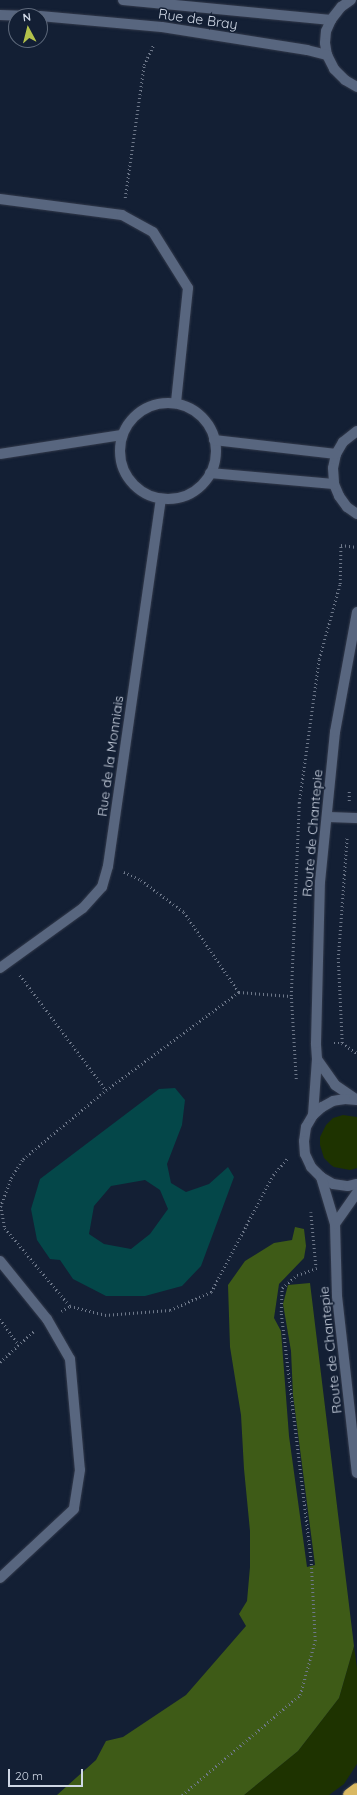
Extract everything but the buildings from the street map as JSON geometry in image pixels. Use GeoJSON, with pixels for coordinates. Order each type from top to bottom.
{"type":"FeatureCollection","features":[{"type":"Feature","properties":{"kind":"highway"},"geometry":{"type":"LineString","coordinates":[[349,1795],[357,1789]]}},
{"type":"Feature","properties":{"kind":"street","name":"Rue de Bray"},"geometry":{"type":"LineString","coordinates":[[123,0],[331,20]]}},
{"type":"Feature","properties":{"kind":"street"},"geometry":{"type":"LineString","coordinates":[[351,0],[341,7],[331,20],[326,31],[327,55],[334,69],[345,80],[357,87]]}},
{"type":"Feature","properties":{"kind":"street","name":"Rue de Bray"},"geometry":{"type":"LineString","coordinates":[[48,17],[162,27],[307,50],[327,55]]}},
{"type":"Feature","properties":{"kind":"street"},"geometry":{"type":"LineString","coordinates":[[0,200],[122,215],[153,232],[188,288],[176,403]]}},
{"type":"Feature","properties":{"kind":"street"},"geometry":{"type":"LineString","coordinates":[[159,403],[176,403],[189,407],[203,417],[212,431],[216,447],[214,466],[206,481],[194,492],[178,498],[161,499],[144,493],[131,483],[122,468],[119,452],[122,435],[130,419],[143,409],[159,403]]}},
{"type":"Feature","properties":{"kind":"street"},"geometry":{"type":"LineString","coordinates":[[357,431],[343,442],[336,454],[332,468],[334,484],[343,502],[357,514]]}},
{"type":"Feature","properties":{"kind":"street"},"geometry":{"type":"LineString","coordinates":[[0,454],[122,435]]}},
{"type":"Feature","properties":{"kind":"street"},"geometry":{"type":"LineString","coordinates":[[214,440],[336,454]]}},
{"type":"Feature","properties":{"kind":"street"},"geometry":{"type":"LineString","coordinates":[[210,473],[334,484]]}},
{"type":"Feature","properties":{"kind":"street","name":"Rue de la Monniais"},"geometry":{"type":"LineString","coordinates":[[0,968],[83,908],[102,887],[108,866],[161,499]]}},
{"type":"Feature","properties":{"kind":"street","name":"Route de Chantepie"},"geometry":{"type":"LineString","coordinates":[[313,1115],[317,1059],[316,1043],[320,882],[336,732],[357,612]]}},
{"type":"Feature","properties":{"kind":"street"},"geometry":{"type":"LineString","coordinates":[[327,817],[352,818]]}},
{"type":"Feature","properties":{"kind":"street"},"geometry":{"type":"LineString","coordinates":[[317,1059],[335,1085],[357,1100]]}},
{"type":"Feature","properties":{"kind":"street"},"geometry":{"type":"LineString","coordinates":[[357,1100],[345,1099],[333,1101],[322,1107],[313,1115],[306,1127],[304,1141],[305,1154],[311,1167],[321,1177],[334,1184],[348,1186],[357,1184]]}},
{"type":"Feature","properties":{"kind":"street","name":"Route de Chantepie"},"geometry":{"type":"LineString","coordinates":[[321,1177],[335,1224],[338,1296],[357,1473]]}},
{"type":"Feature","properties":{"kind":"street"},"geometry":{"type":"LineString","coordinates":[[335,1224],[357,1192]]}},
{"type":"Feature","properties":{"kind":"street"},"geometry":{"type":"LineString","coordinates":[[0,1261],[47,1319],[70,1359],[80,1470],[74,1509],[0,1578]]}},
{"type":"Feature","properties":{"kind":"path"},"geometry":{"type":"LineString","coordinates":[[122,215],[144,64],[162,27]]}},
{"type":"Feature","properties":{"kind":"path"},"geometry":{"type":"LineString","coordinates":[[294,1044],[290,996],[299,803],[319,659],[340,584],[341,545],[357,547]]}},
{"type":"Feature","properties":{"kind":"path"},"geometry":{"type":"LineString","coordinates":[[349,786],[352,818],[338,959],[342,1043],[357,1053]]}},
{"type":"Feature","properties":{"kind":"path"},"geometry":{"type":"LineString","coordinates":[[108,866],[141,880],[184,912],[239,992]]}},
{"type":"Feature","properties":{"kind":"path"},"geometry":{"type":"LineString","coordinates":[[9,961],[106,1090]]}},
{"type":"Feature","properties":{"kind":"path"},"geometry":{"type":"LineString","coordinates":[[288,1157],[273,1175],[211,1292],[170,1310],[105,1315],[70,1306],[5,1228],[0,1207],[11,1178],[23,1159],[106,1090],[239,992],[290,996]]}},
{"type":"Feature","properties":{"kind":"path"},"geometry":{"type":"LineString","coordinates":[[182,1795],[300,1695],[315,1641],[311,1561],[281,1312],[282,1288],[297,1275],[317,1268]]}},
{"type":"Feature","properties":{"kind":"path"},"geometry":{"type":"LineString","coordinates":[[0,1319],[19,1345]]}},
{"type":"Feature","properties":{"kind":"path"},"geometry":{"type":"LineString","coordinates":[[0,1362],[47,1319]]}},
{"type":"Feature","properties":{"kind":"shaded area"},"geometry":{"type":"Polygon","coordinates":[[[175,1088],[185,1100],[182,1125],[167,1164],[171,1183],[186,1192],[209,1184],[228,1167],[234,1177],[201,1266],[182,1286],[145,1296],[106,1296],[73,1279],[60,1260],[50,1259],[37,1240],[31,1209],[40,1179],[159,1089],[175,1088]],[[145,1180],[111,1186],[94,1206],[89,1234],[104,1244],[131,1249],[150,1234],[168,1209],[160,1190],[145,1180]]]}},
{"type":"Feature","properties":{"kind":"shaded area"},"geometry":{"type":"Polygon","coordinates":[[[343,1115],[357,1117],[357,1168],[350,1170],[331,1165],[324,1158],[320,1145],[320,1137],[326,1125],[333,1118],[343,1115]]]}},
{"type":"Feature","properties":{"kind":"shaded area"},"geometry":{"type":"Polygon","coordinates":[[[354,1646],[357,1668],[357,1764],[344,1784],[329,1795],[244,1795],[298,1751],[339,1698],[354,1646]]]}},
{"type":"Feature","properties":{"kind":"green space"},"geometry":{"type":"Polygon","coordinates":[[[295,1227],[304,1229],[306,1246],[304,1258],[279,1284],[274,1318],[281,1331],[289,1436],[307,1567],[315,1565],[293,1395],[291,1351],[283,1304],[288,1285],[310,1283],[354,1646],[339,1698],[298,1751],[244,1795],[57,1795],[96,1760],[106,1741],[123,1737],[186,1695],[246,1626],[239,1614],[247,1601],[250,1567],[250,1531],[241,1415],[230,1347],[228,1285],[245,1261],[274,1243],[292,1240],[295,1227]]]}}]}
